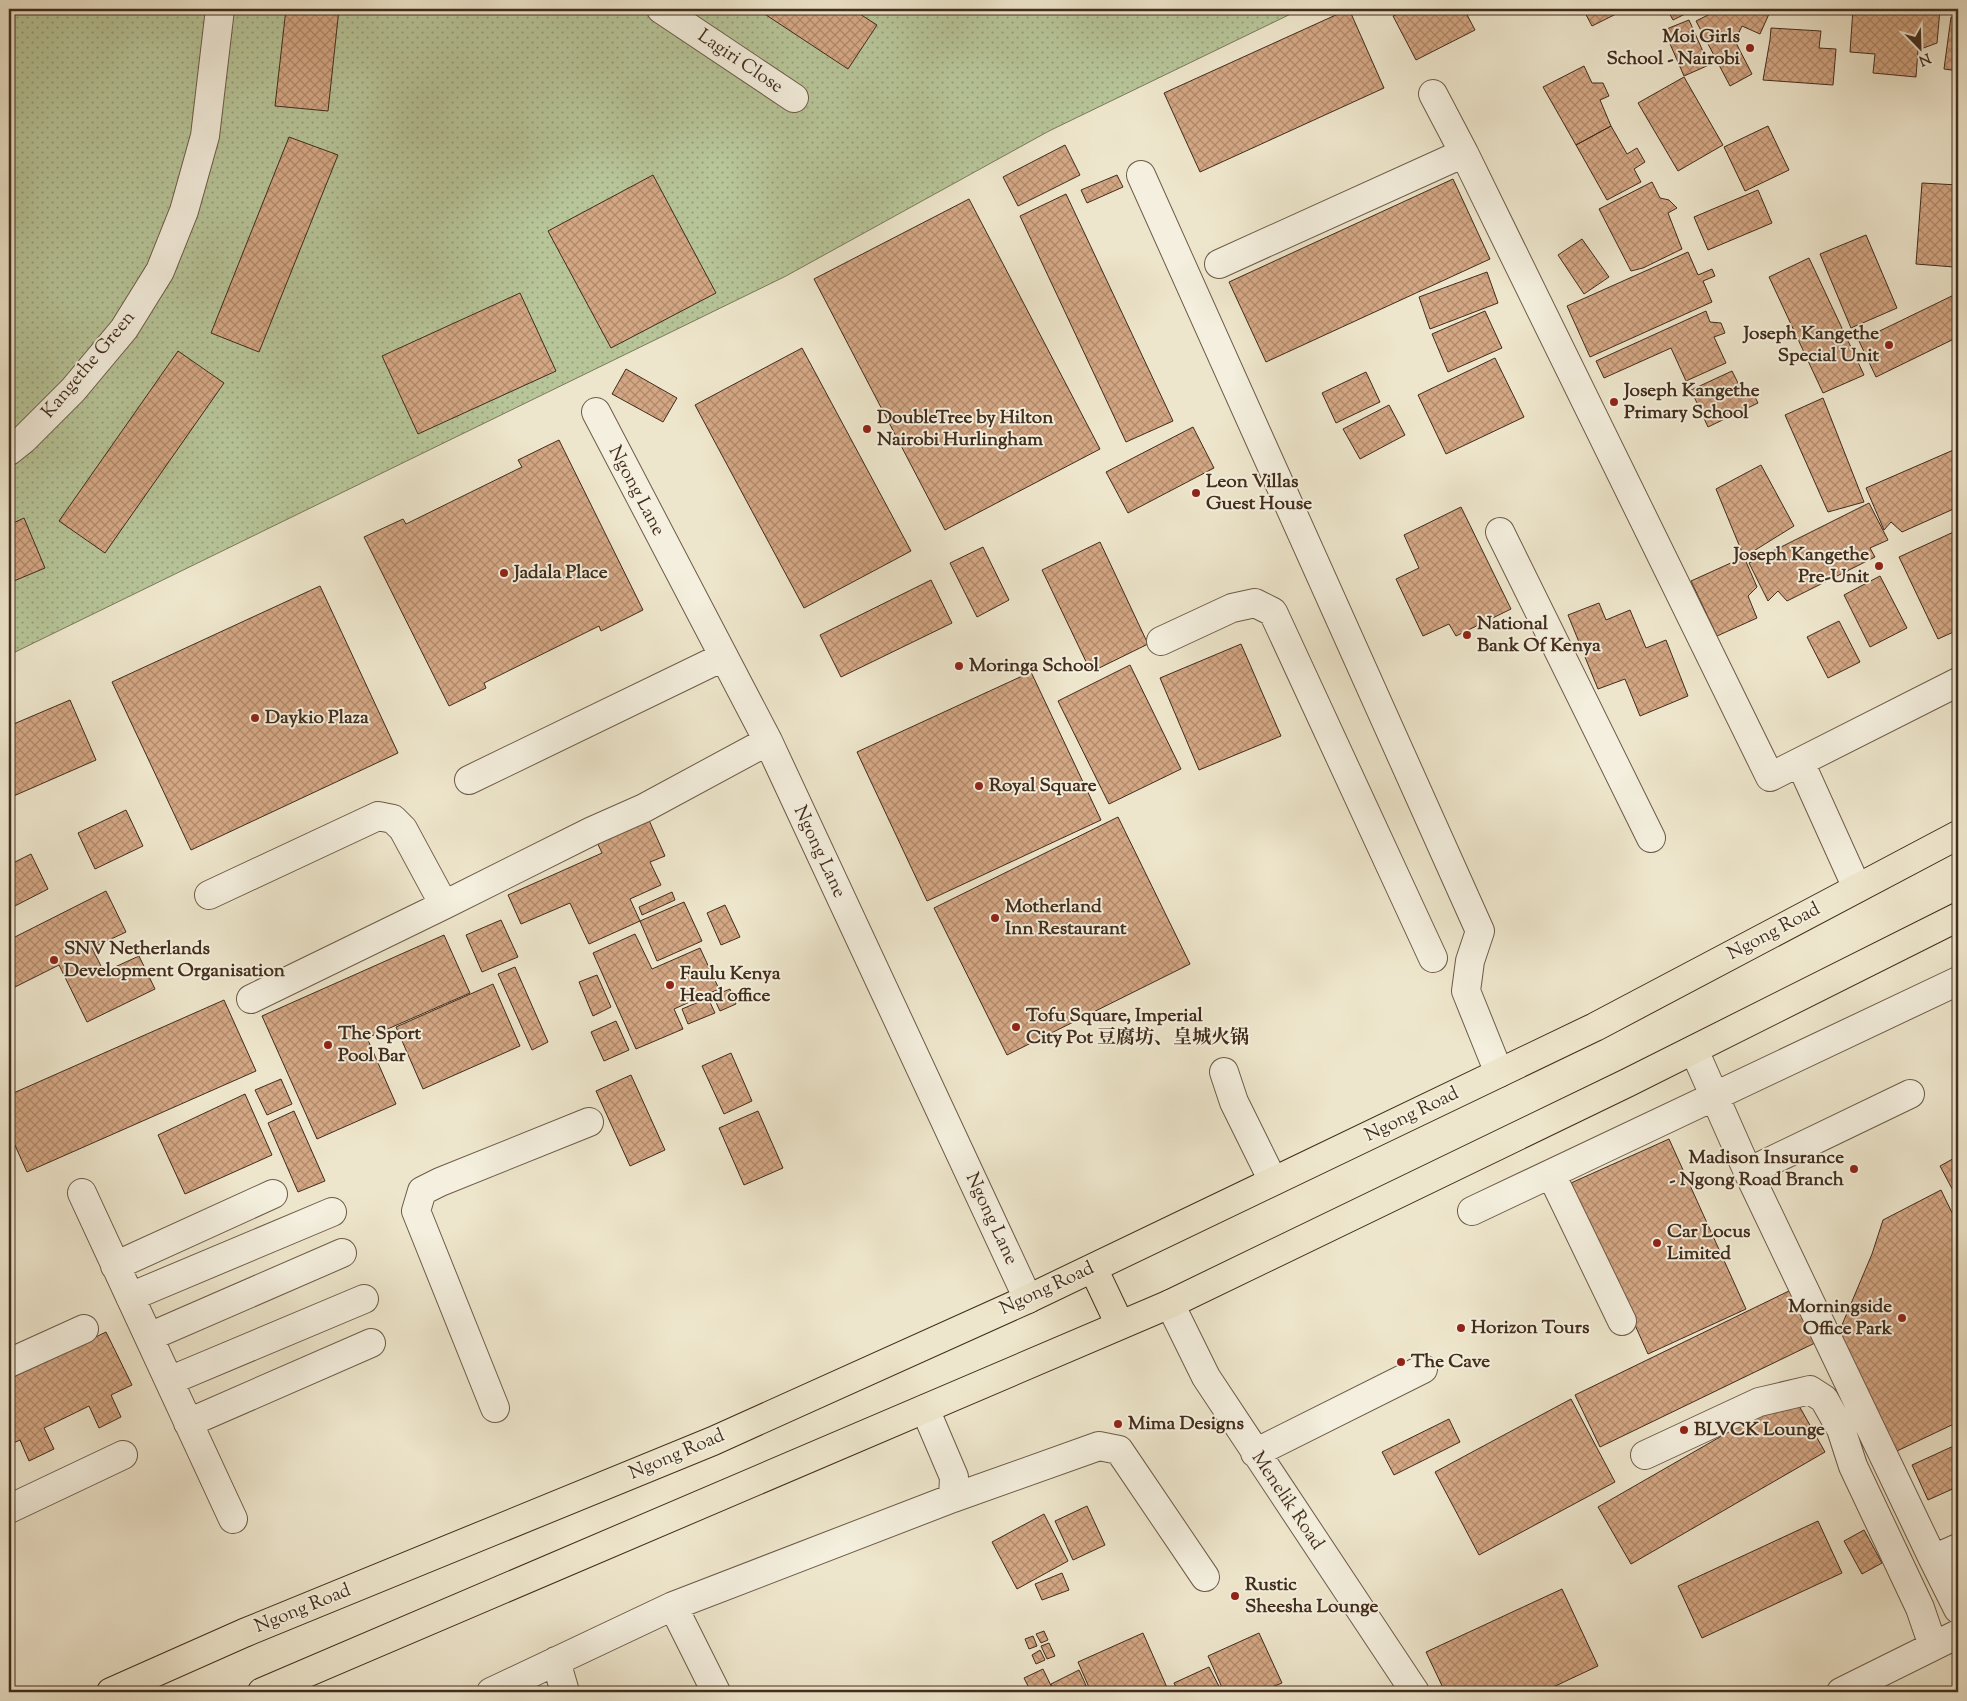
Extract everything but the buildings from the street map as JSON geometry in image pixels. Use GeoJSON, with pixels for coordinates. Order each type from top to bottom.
{"type":"FeatureCollection","features":[{"type":"Feature","properties":{"kind":"main road","name":"Ngong Road"},"geometry":{"type":"LineString","coordinates":[[111,1692],[244,1633],[713,1441],[1093,1268],[1595,1027],[1958,835]]}},
{"type":"Feature","properties":{"kind":"main road"},"geometry":{"type":"LineString","coordinates":[[262,1692],[1170,1304],[1694,1050],[1958,917]]}},
{"type":"Feature","properties":{"kind":"main road"},"geometry":{"type":"LineString","coordinates":[[1093,1268],[1120,1325]]}},
{"type":"Feature","properties":{"kind":"street","name":"Kangethe Green"},"geometry":{"type":"LineString","coordinates":[[9,451],[24,439],[73,390],[124,329],[160,271],[184,211],[205,136],[220,9]]}},
{"type":"Feature","properties":{"kind":"street","name":"Lagiri Close"},"geometry":{"type":"LineString","coordinates":[[661,9],[794,98]]}},
{"type":"Feature","properties":{"kind":"street"},"geometry":{"type":"LineString","coordinates":[[1433,94],[1464,153],[1770,777],[1958,682]]}},
{"type":"Feature","properties":{"kind":"street"},"geometry":{"type":"LineString","coordinates":[[1219,264],[1464,153]]}},
{"type":"Feature","properties":{"kind":"street"},"geometry":{"type":"LineString","coordinates":[[1141,174],[1480,931],[1470,961],[1466,991],[1499,1073]]}},
{"type":"Feature","properties":{"kind":"street","name":"Ngong Lane"},"geometry":{"type":"LineString","coordinates":[[596,412],[768,741],[1028,1298]]}},
{"type":"Feature","properties":{"kind":"street"},"geometry":{"type":"LineString","coordinates":[[1500,532],[1651,838]]}},
{"type":"Feature","properties":{"kind":"street"},"geometry":{"type":"LineString","coordinates":[[1161,641],[1232,608],[1255,602],[1272,612],[1433,958]]}},
{"type":"Feature","properties":{"kind":"street"},"geometry":{"type":"LineString","coordinates":[[469,780],[723,657]]}},
{"type":"Feature","properties":{"kind":"street"},"geometry":{"type":"LineString","coordinates":[[251,998],[592,831],[644,808],[768,741]]}},
{"type":"Feature","properties":{"kind":"street"},"geometry":{"type":"LineString","coordinates":[[1800,762],[1857,888]]}},
{"type":"Feature","properties":{"kind":"street"},"geometry":{"type":"LineString","coordinates":[[209,895],[378,816],[393,819],[403,829],[444,905]]}},
{"type":"Feature","properties":{"kind":"street"},"geometry":{"type":"LineString","coordinates":[[1472,1211],[1958,981]]}},
{"type":"Feature","properties":{"kind":"street"},"geometry":{"type":"LineString","coordinates":[[1694,1050],[1748,1172],[1958,1609]]}},
{"type":"Feature","properties":{"kind":"street"},"geometry":{"type":"LineString","coordinates":[[1224,1072],[1234,1102],[1273,1181]]}},
{"type":"Feature","properties":{"kind":"street"},"geometry":{"type":"LineString","coordinates":[[1748,1172],[1910,1094]]}},
{"type":"Feature","properties":{"kind":"street"},"geometry":{"type":"LineString","coordinates":[[495,1408],[416,1211],[422,1191],[589,1122]]}},
{"type":"Feature","properties":{"kind":"street"},"geometry":{"type":"LineString","coordinates":[[1552,1174],[1622,1321]]}},
{"type":"Feature","properties":{"kind":"street"},"geometry":{"type":"LineString","coordinates":[[82,1194],[233,1519]]}},
{"type":"Feature","properties":{"kind":"street"},"geometry":{"type":"LineString","coordinates":[[115,1266],[273,1194]]}},
{"type":"Feature","properties":{"kind":"street"},"geometry":{"type":"LineString","coordinates":[[130,1298],[332,1212]]}},
{"type":"Feature","properties":{"kind":"street"},"geometry":{"type":"LineString","coordinates":[[149,1337],[342,1253]]}},
{"type":"Feature","properties":{"kind":"street"},"geometry":{"type":"LineString","coordinates":[[169,1381],[364,1299]]}},
{"type":"Feature","properties":{"kind":"street","name":"Menelik Road"},"geometry":{"type":"LineString","coordinates":[[1170,1304],[1206,1376],[1255,1453],[1415,1692]]}},
{"type":"Feature","properties":{"kind":"street"},"geometry":{"type":"LineString","coordinates":[[9,1363],[84,1329]]}},
{"type":"Feature","properties":{"kind":"street"},"geometry":{"type":"LineString","coordinates":[[188,1423],[371,1343]]}},
{"type":"Feature","properties":{"kind":"street"},"geometry":{"type":"LineString","coordinates":[[1255,1453],[1423,1369]]}},
{"type":"Feature","properties":{"kind":"street"},"geometry":{"type":"LineString","coordinates":[[1645,1455],[1759,1402],[1810,1390],[1824,1399],[1841,1429],[1853,1466],[1920,1608],[1934,1646]]}},
{"type":"Feature","properties":{"kind":"street"},"geometry":{"type":"LineString","coordinates":[[925,1409],[954,1477],[953,1498]]}},
{"type":"Feature","properties":{"kind":"street"},"geometry":{"type":"LineString","coordinates":[[491,1692],[673,1606],[953,1498],[1099,1446],[1120,1450],[1205,1577]]}},
{"type":"Feature","properties":{"kind":"street"},"geometry":{"type":"LineString","coordinates":[[9,1509],[123,1455]]}},
{"type":"Feature","properties":{"kind":"street"},"geometry":{"type":"LineString","coordinates":[[1933,1559],[1958,1548]]}},
{"type":"Feature","properties":{"kind":"street"},"geometry":{"type":"LineString","coordinates":[[673,1606],[716,1692]]}},
{"type":"Feature","properties":{"kind":"street"},"geometry":{"type":"LineString","coordinates":[[1841,1692],[1958,1634]]}},
{"type":"Feature","properties":{"kind":"street"},"geometry":{"type":"LineString","coordinates":[[556,1661],[565,1692]]}},
{"type":"Feature","properties":{"kind":"green space"},"geometry":{"type":"Polygon","coordinates":[[[9,9],[1301,9],[1049,131],[786,276],[9,655],[9,9]]]}},
{"type":"Feature","properties":{"kind":"place","name":"Moi Girls School - Nairobi"},"geometry":{"type":"Point","coordinates":[1750,48]}},
{"type":"Feature","properties":{"kind":"place","name":"Joseph Kangethe Special Unit"},"geometry":{"type":"Point","coordinates":[1889,345]}},
{"type":"Feature","properties":{"kind":"place","name":"Joseph Kangethe Primary School"},"geometry":{"type":"Point","coordinates":[1614,402]}},
{"type":"Feature","properties":{"kind":"place","name":"DoubleTree by Hilton Nairobi Hurlingham"},"geometry":{"type":"Point","coordinates":[867,429]}},
{"type":"Feature","properties":{"kind":"place","name":"Leon Villas Guest House"},"geometry":{"type":"Point","coordinates":[1196,493]}},
{"type":"Feature","properties":{"kind":"place","name":"Joseph Kangethe Pre-Unit"},"geometry":{"type":"Point","coordinates":[1879,566]}},
{"type":"Feature","properties":{"kind":"place","name":"Jadala Place"},"geometry":{"type":"Point","coordinates":[504,573]}},
{"type":"Feature","properties":{"kind":"place","name":"National Bank Of Kenya"},"geometry":{"type":"Point","coordinates":[1467,635]}},
{"type":"Feature","properties":{"kind":"place","name":"Moringa School"},"geometry":{"type":"Point","coordinates":[959,666]}},
{"type":"Feature","properties":{"kind":"place","name":"Daykio Plaza"},"geometry":{"type":"Point","coordinates":[255,718]}},
{"type":"Feature","properties":{"kind":"place","name":"Royal Square"},"geometry":{"type":"Point","coordinates":[979,786]}},
{"type":"Feature","properties":{"kind":"place","name":"Motherland Inn Restaurant"},"geometry":{"type":"Point","coordinates":[995,918]}},
{"type":"Feature","properties":{"kind":"place","name":"SNV Netherlands Development Organisation"},"geometry":{"type":"Point","coordinates":[54,960]}},
{"type":"Feature","properties":{"kind":"place","name":"Faulu Kenya Head office"},"geometry":{"type":"Point","coordinates":[670,985]}},
{"type":"Feature","properties":{"kind":"place","name":"Tofu Square, Imperial City Pot 豆腐坊、皇城火锅"},"geometry":{"type":"Point","coordinates":[1016,1027]}},
{"type":"Feature","properties":{"kind":"place","name":"The Sport Pool Bar"},"geometry":{"type":"Point","coordinates":[328,1045]}},
{"type":"Feature","properties":{"kind":"place","name":"Madison Insurance - Ngong Road Branch"},"geometry":{"type":"Point","coordinates":[1854,1169]}},
{"type":"Feature","properties":{"kind":"place","name":"Car Locus Limited"},"geometry":{"type":"Point","coordinates":[1657,1243]}},
{"type":"Feature","properties":{"kind":"place","name":"Morningside Office Park"},"geometry":{"type":"Point","coordinates":[1902,1318]}},
{"type":"Feature","properties":{"kind":"place","name":"Horizon Tours"},"geometry":{"type":"Point","coordinates":[1461,1328]}},
{"type":"Feature","properties":{"kind":"place","name":"The Cave"},"geometry":{"type":"Point","coordinates":[1401,1362]}},
{"type":"Feature","properties":{"kind":"place","name":"Mima Designs"},"geometry":{"type":"Point","coordinates":[1118,1424]}},
{"type":"Feature","properties":{"kind":"place","name":"BLVCK Lounge"},"geometry":{"type":"Point","coordinates":[1684,1430]}},
{"type":"Feature","properties":{"kind":"place","name":"Rustic Sheesha Lounge"},"geometry":{"type":"Point","coordinates":[1235,1596]}}]}
